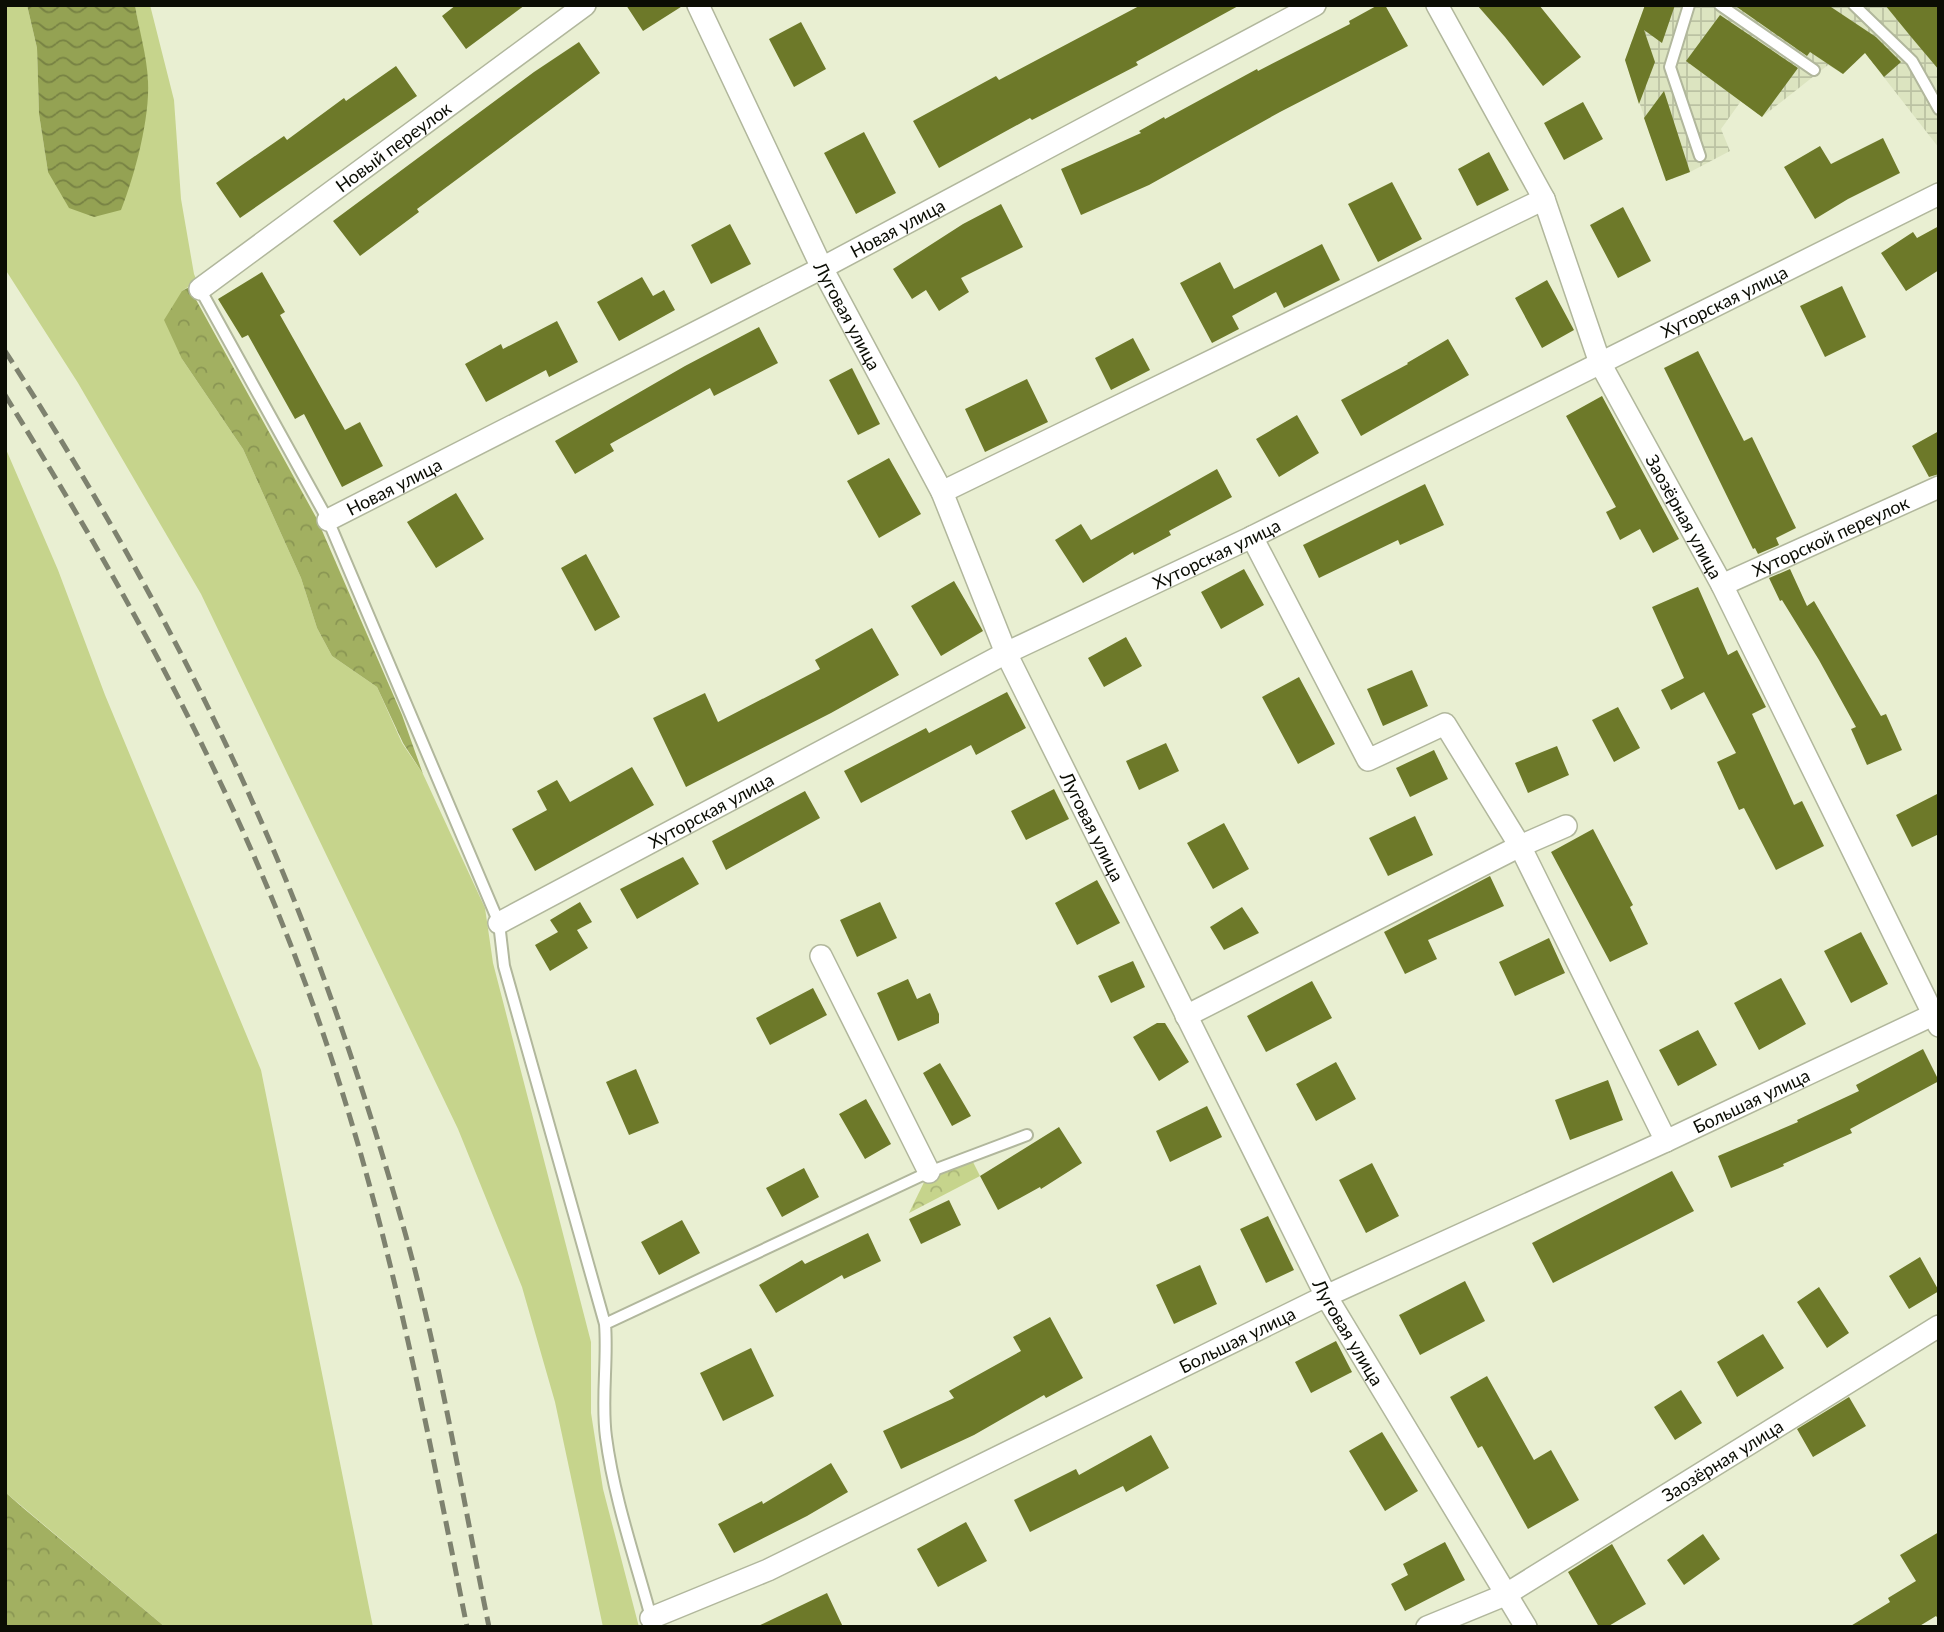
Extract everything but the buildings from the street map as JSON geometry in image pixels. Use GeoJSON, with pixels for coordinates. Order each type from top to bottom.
{"type":"FeatureCollection","features":[{"type":"Feature","properties":{"kind":"street","name":"Новый переулок"},"geometry":{"type":"LineString","coordinates":[[200,289],[585,5]]}},
{"type":"Feature","properties":{"kind":"street","name":"Луговая улица"},"geometry":{"type":"LineString","coordinates":[[698,5],[822,268],[942,492],[1006,653],[1326,1296],[1525,1627]]}},
{"type":"Feature","properties":{"kind":"street","name":"Новая улица"},"geometry":{"type":"LineString","coordinates":[[328,520],[822,268],[1315,5]]}},
{"type":"Feature","properties":{"kind":"street","name":"Заозёрная улица"},"geometry":{"type":"LineString","coordinates":[[1437,5],[1544,200],[1600,363],[1722,585],[1937,1017]]}},
{"type":"Feature","properties":{"kind":"street","name":"Хуторская улица"},"geometry":{"type":"LineString","coordinates":[[499,923],[1006,653],[1252,537],[1939,194]]}},
{"type":"Feature","properties":{"kind":"street"},"geometry":{"type":"LineString","coordinates":[[942,492],[1544,200]]}},
{"type":"Feature","properties":{"kind":"street","name":"Хуторской переулок"},"geometry":{"type":"LineString","coordinates":[[1722,585],[1939,487]]}},
{"type":"Feature","properties":{"kind":"street"},"geometry":{"type":"LineString","coordinates":[[1252,537],[1368,760],[1445,724],[1520,846],[1666,1141]]}},
{"type":"Feature","properties":{"kind":"street"},"geometry":{"type":"LineString","coordinates":[[1186,1016],[1520,846],[1566,826]]}},
{"type":"Feature","properties":{"kind":"street"},"geometry":{"type":"LineString","coordinates":[[821,956],[929,1172]]}},
{"type":"Feature","properties":{"kind":"street","name":"Большая улица"},"geometry":{"type":"LineString","coordinates":[[652,1623],[812,1550],[1326,1296],[1937,1017]]}},
{"type":"Feature","properties":{"kind":"street","name":"Заозёрная улица"},"geometry":{"type":"LineString","coordinates":[[1427,1627],[1505,1595],[1939,1326]]}},
{"type":"Feature","properties":{"kind":"lane"},"geometry":{"type":"LineString","coordinates":[[1689,5],[1670,68],[1700,156]]}},
{"type":"Feature","properties":{"kind":"lane"},"geometry":{"type":"LineString","coordinates":[[1720,5],[1814,70]]}},
{"type":"Feature","properties":{"kind":"lane"},"geometry":{"type":"LineString","coordinates":[[1853,5],[1912,61],[1939,109]]}},
{"type":"Feature","properties":{"kind":"lane"},"geometry":{"type":"LineString","coordinates":[[200,289],[328,520],[499,923],[504,966],[605,1324],[605,1433],[610,1463],[652,1623]]}},
{"type":"Feature","properties":{"kind":"lane"},"geometry":{"type":"LineString","coordinates":[[605,1324],[929,1172],[1027,1135]]}},
{"type":"Feature","properties":{"kind":"shaded area"},"geometry":{"type":"Polygon","coordinates":[[[1645,5],[1939,5],[1939,148],[1865,53],[1843,74],[1828,65],[1762,117],[1741,101],[1721,129],[1730,151],[1666,181],[1625,60],[1645,5]]]}},
{"type":"Feature","properties":{"kind":"green space"},"geometry":{"type":"Polygon","coordinates":[[[5,5],[27,5],[37,48],[39,114],[48,172],[148,81],[135,5],[150,5],[174,100],[181,199],[197,281],[182,291],[182,359],[243,449],[301,578],[317,628],[332,656],[377,687],[402,743],[423,774],[485,908],[493,963],[591,1342],[591,1413],[603,1489],[639,1627],[603,1627],[555,1402],[522,1287],[458,1129],[201,594],[78,383],[5,269],[5,5]]]}},
{"type":"Feature","properties":{"kind":"green space"},"geometry":{"type":"Polygon","coordinates":[[[189,287],[317,519],[402,715],[423,774],[403,743],[377,687],[332,656],[317,628],[301,578],[243,449],[182,359],[164,320],[182,291],[189,287]]]}},
{"type":"Feature","properties":{"kind":"green space"},"geometry":{"type":"Polygon","coordinates":[[[5,447],[58,570],[105,695],[261,1070],[373,1627],[165,1627],[5,1492],[5,447]]]}},
{"type":"Feature","properties":{"kind":"green space"},"geometry":{"type":"Polygon","coordinates":[[[970,1156],[980,1176],[909,1213],[929,1172],[970,1156]]]}},
{"type":"Feature","properties":{"kind":"green space"},"geometry":{"type":"Polygon","coordinates":[[[5,1492],[22,1507],[165,1627],[5,1627],[5,1492]]]}},
{"type":"Feature","properties":{"kind":"water"},"geometry":{"type":"Polygon","coordinates":[[[27,5],[135,5],[146,62],[147,112],[121,210],[94,217],[69,208],[48,172],[39,114],[37,48],[27,5]]]}},
{"type":"Feature","properties":{"kind":"railway"},"geometry":{"type":"LineString","coordinates":[[5,351],[91,490],[171,634],[244,783],[307,933],[368,1108],[414,1266],[438,1369],[489,1627]]}},
{"type":"Feature","properties":{"kind":"railway"},"geometry":{"type":"LineString","coordinates":[[5,395],[104,560],[194,728],[273,901],[308,990],[359,1149],[395,1284],[467,1627]]}}]}
